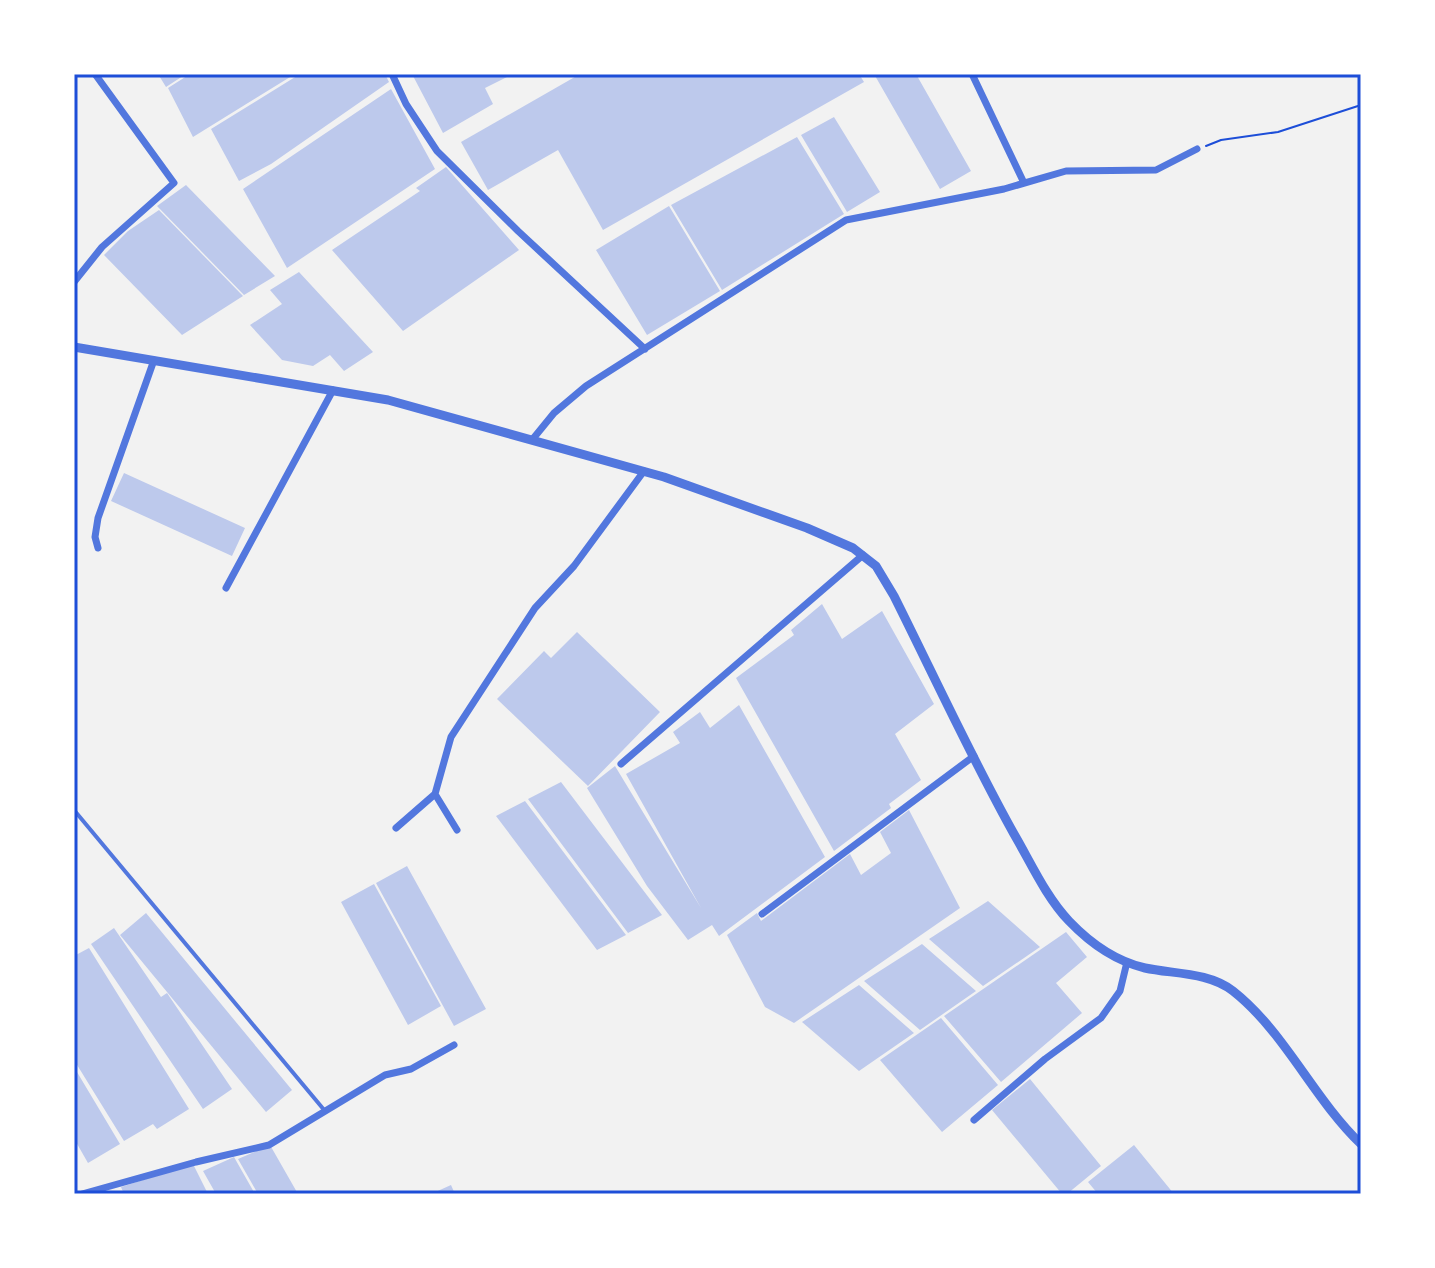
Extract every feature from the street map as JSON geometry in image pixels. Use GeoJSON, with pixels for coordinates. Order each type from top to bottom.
{"type":"FeatureCollection","features":[{"type":"Feature","properties":{"kind":"street"},"geometry":{"type":"LineString","coordinates":[[74,282],[102,247],[174,183],[95,74]]}},
{"type":"Feature","properties":{"kind":"street"},"geometry":{"type":"LineString","coordinates":[[392,74],[406,104],[437,151],[645,349]]}},
{"type":"Feature","properties":{"kind":"street"},"geometry":{"type":"LineString","coordinates":[[972,74],[1024,183]]}},
{"type":"Feature","properties":{"kind":"street"},"geometry":{"type":"LineString","coordinates":[[532,440],[554,413],[586,386],[846,220],[1024,183],[1066,171],[1156,170],[1197,149]]}},
{"type":"Feature","properties":{"kind":"street"},"geometry":{"type":"LineString","coordinates":[[74,347],[388,400],[644,471],[807,528],[853,548],[876,566],[894,596],[1043,885],[1068,920],[1105,953],[1144,968],[1201,977],[1230,989],[1258,1014],[1340,1124],[1361,1144]]}},
{"type":"Feature","properties":{"kind":"street"},"geometry":{"type":"LineString","coordinates":[[98,548],[95,537],[98,518],[154,360]]}},
{"type":"Feature","properties":{"kind":"street"},"geometry":{"type":"LineString","coordinates":[[226,588],[333,390]]}},
{"type":"Feature","properties":{"kind":"street"},"geometry":{"type":"LineString","coordinates":[[396,828],[435,794],[451,737],[535,608],[574,566],[644,471]]}},
{"type":"Feature","properties":{"kind":"street"},"geometry":{"type":"LineString","coordinates":[[621,764],[863,555]]}},
{"type":"Feature","properties":{"kind":"street"},"geometry":{"type":"LineString","coordinates":[[762,914],[974,756]]}},
{"type":"Feature","properties":{"kind":"street"},"geometry":{"type":"LineString","coordinates":[[435,794],[457,830]]}},
{"type":"Feature","properties":{"kind":"street"},"geometry":{"type":"LineString","coordinates":[[974,1120],[1045,1059],[1101,1018],[1120,991],[1127,962]]}},
{"type":"Feature","properties":{"kind":"street"},"geometry":{"type":"LineString","coordinates":[[82,1194],[269,1145],[385,1075],[411,1069],[454,1045]]}},
{"type":"Feature","properties":{"kind":"lane"},"geometry":{"type":"LineString","coordinates":[[74,810],[325,1111]]}},
{"type":"Feature","properties":{"kind":"path"},"geometry":{"type":"LineString","coordinates":[[1197,149],[1221,140],[1278,132],[1361,105]]}},
{"type":"Feature","properties":{"kind":"building"},"geometry":{"type":"Polygon","coordinates":[[[158,74],[186,74],[166,87],[158,74]]]}},
{"type":"Feature","properties":{"kind":"building"},"geometry":{"type":"Polygon","coordinates":[[[190,74],[295,74],[193,137],[168,88],[190,74]]]}},
{"type":"Feature","properties":{"kind":"building"},"geometry":{"type":"Polygon","coordinates":[[[300,74],[385,74],[389,82],[271,164],[239,181],[211,129],[300,74]]]}},
{"type":"Feature","properties":{"kind":"building"},"geometry":{"type":"Polygon","coordinates":[[[412,74],[513,74],[485,88],[493,104],[443,133],[412,74]]]}},
{"type":"Feature","properties":{"kind":"building"},"geometry":{"type":"Polygon","coordinates":[[[580,74],[859,74],[864,82],[603,230],[558,150],[488,190],[461,142],[580,74]]]}},
{"type":"Feature","properties":{"kind":"building"},"geometry":{"type":"Polygon","coordinates":[[[874,74],[916,74],[971,171],[940,189],[874,74]]]}},
{"type":"Feature","properties":{"kind":"building"},"geometry":{"type":"Polygon","coordinates":[[[391,89],[435,169],[287,268],[243,189],[391,89]]]}},
{"type":"Feature","properties":{"kind":"building"},"geometry":{"type":"Polygon","coordinates":[[[834,117],[880,192],[847,212],[801,135],[834,117]]]}},
{"type":"Feature","properties":{"kind":"building"},"geometry":{"type":"Polygon","coordinates":[[[797,137],[844,214],[722,290],[671,205],[797,137]]]}},
{"type":"Feature","properties":{"kind":"building"},"geometry":{"type":"Polygon","coordinates":[[[446,167],[519,250],[403,331],[332,250],[420,191],[416,188],[446,167]]]}},
{"type":"Feature","properties":{"kind":"building"},"geometry":{"type":"Polygon","coordinates":[[[186,185],[275,276],[244,295],[157,206],[186,185]]]}},
{"type":"Feature","properties":{"kind":"building"},"geometry":{"type":"Polygon","coordinates":[[[669,206],[720,291],[647,335],[596,250],[669,206]]]}},
{"type":"Feature","properties":{"kind":"building"},"geometry":{"type":"Polygon","coordinates":[[[159,210],[243,296],[182,335],[104,255],[128,231],[159,210]]]}},
{"type":"Feature","properties":{"kind":"building"},"geometry":{"type":"Polygon","coordinates":[[[299,272],[373,352],[344,371],[330,355],[313,366],[282,360],[250,325],[282,304],[270,290],[299,272]]]}},
{"type":"Feature","properties":{"kind":"building"},"geometry":{"type":"Polygon","coordinates":[[[124,473],[245,528],[232,556],[111,501],[124,473]]]}},
{"type":"Feature","properties":{"kind":"building"},"geometry":{"type":"Polygon","coordinates":[[[822,604],[842,639],[882,611],[934,704],[895,734],[921,780],[889,804],[891,808],[834,851],[736,678],[794,635],[791,630],[822,604]]]}},
{"type":"Feature","properties":{"kind":"building"},"geometry":{"type":"Polygon","coordinates":[[[577,632],[660,712],[588,786],[497,699],[544,651],[551,658],[577,632]]]}},
{"type":"Feature","properties":{"kind":"building"},"geometry":{"type":"Polygon","coordinates":[[[739,705],[825,857],[719,936],[712,925],[688,940],[647,886],[587,788],[615,766],[701,908],[626,774],[680,743],[673,732],[700,712],[710,728],[739,705]]]}},
{"type":"Feature","properties":{"kind":"building"},"geometry":{"type":"Polygon","coordinates":[[[561,782],[662,915],[628,933],[528,799],[561,782]]]}},
{"type":"Feature","properties":{"kind":"building"},"geometry":{"type":"Polygon","coordinates":[[[525,801],[626,935],[597,950],[496,816],[525,801]]]}},
{"type":"Feature","properties":{"kind":"building"},"geometry":{"type":"Polygon","coordinates":[[[909,810],[960,908],[794,1023],[765,1007],[727,935],[757,913],[761,921],[850,854],[861,875],[891,853],[880,832],[909,810]]]}},
{"type":"Feature","properties":{"kind":"building"},"geometry":{"type":"Polygon","coordinates":[[[407,866],[486,1009],[454,1026],[376,883],[407,866]]]}},
{"type":"Feature","properties":{"kind":"building"},"geometry":{"type":"Polygon","coordinates":[[[374,884],[441,1006],[408,1025],[341,902],[374,884]]]}},
{"type":"Feature","properties":{"kind":"building"},"geometry":{"type":"Polygon","coordinates":[[[988,901],[1040,947],[983,986],[929,939],[988,901]]]}},
{"type":"Feature","properties":{"kind":"building"},"geometry":{"type":"Polygon","coordinates":[[[146,913],[292,1090],[266,1112],[120,935],[146,913]]]}},
{"type":"Feature","properties":{"kind":"building"},"geometry":{"type":"Polygon","coordinates":[[[114,928],[161,997],[167,993],[232,1089],[203,1109],[91,944],[114,928]]]}},
{"type":"Feature","properties":{"kind":"building"},"geometry":{"type":"Polygon","coordinates":[[[1066,932],[1087,957],[1056,983],[1082,1013],[1001,1082],[944,1016],[1066,932]]]}},
{"type":"Feature","properties":{"kind":"building"},"geometry":{"type":"Polygon","coordinates":[[[922,944],[976,991],[920,1030],[864,981],[922,944]]]}},
{"type":"Feature","properties":{"kind":"building"},"geometry":{"type":"Polygon","coordinates":[[[89,948],[189,1109],[157,1129],[153,1124],[124,1141],[74,1060],[74,956],[89,948]]]}},
{"type":"Feature","properties":{"kind":"building"},"geometry":{"type":"Polygon","coordinates":[[[859,985],[914,1033],[859,1071],[802,1022],[859,985]]]}},
{"type":"Feature","properties":{"kind":"building"},"geometry":{"type":"Polygon","coordinates":[[[941,1018],[998,1085],[942,1132],[880,1060],[941,1018]]]}},
{"type":"Feature","properties":{"kind":"building"},"geometry":{"type":"Polygon","coordinates":[[[74,1067],[120,1144],[88,1163],[76,1142],[74,1144],[74,1067]]]}},
{"type":"Feature","properties":{"kind":"building"},"geometry":{"type":"Polygon","coordinates":[[[1030,1079],[1101,1166],[1067,1194],[1062,1194],[992,1110],[1030,1079]]]}},
{"type":"Feature","properties":{"kind":"building"},"geometry":{"type":"Polygon","coordinates":[[[270,1145],[298,1194],[258,1194],[238,1159],[270,1145]]]}},
{"type":"Feature","properties":{"kind":"building"},"geometry":{"type":"Polygon","coordinates":[[[1134,1145],[1174,1194],[1098,1194],[1088,1182],[1134,1145]]]}},
{"type":"Feature","properties":{"kind":"building"},"geometry":{"type":"Polygon","coordinates":[[[234,1157],[255,1194],[216,1194],[203,1171],[234,1157]]]}},
{"type":"Feature","properties":{"kind":"building"},"geometry":{"type":"Polygon","coordinates":[[[193,1164],[208,1194],[124,1194],[121,1187],[193,1164]]]}},
{"type":"Feature","properties":{"kind":"building"},"geometry":{"type":"Polygon","coordinates":[[[451,1185],[455,1194],[431,1194],[451,1185]]]}}]}
